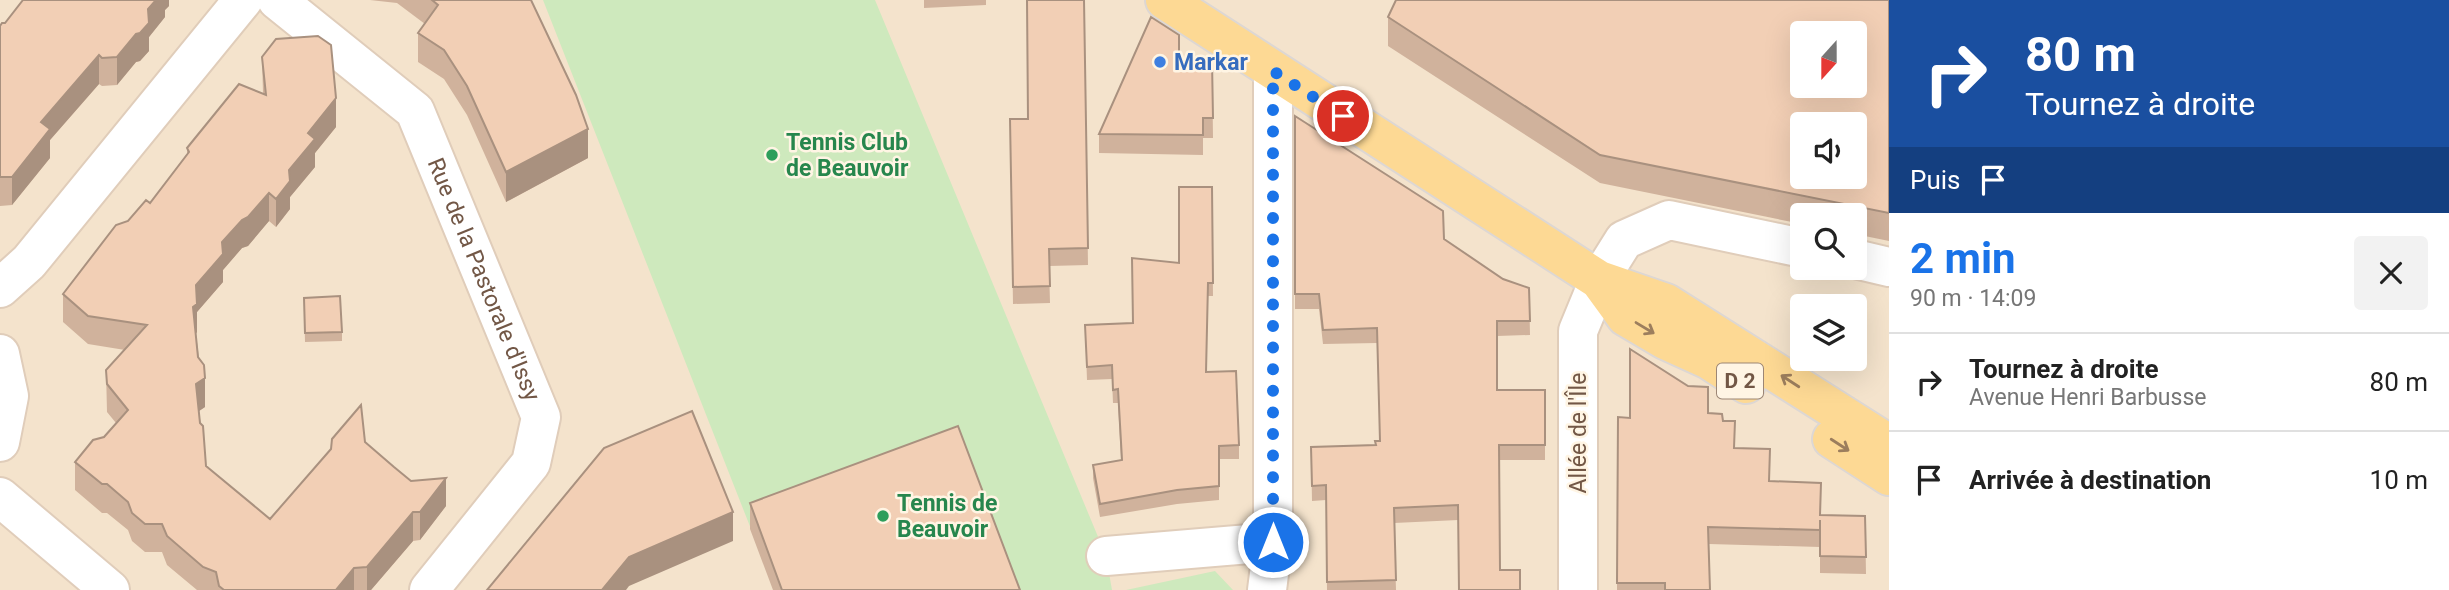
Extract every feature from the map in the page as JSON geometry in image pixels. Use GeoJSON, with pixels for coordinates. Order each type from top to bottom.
{"type":"FeatureCollection","features":[{"type":"Feature","properties":{"kind":"main road","name":"D 2"},"geometry":{"type":"LineString","coordinates":[[1165,0],[1599,280],[1666,303],[1889,444]]}},
{"type":"Feature","properties":{"kind":"main road","name":"D 2"},"geometry":{"type":"LineString","coordinates":[[1599,280],[1626,317],[1665,340],[1709,360],[1889,477]]}},
{"type":"Feature","properties":{"kind":"street"},"geometry":{"type":"LineString","coordinates":[[0,288],[29,262],[243,0]]}},
{"type":"Feature","properties":{"kind":"street","name":"Rue de la Pastorale d'Issy"},"geometry":{"type":"LineString","coordinates":[[277,0],[415,111],[541,417],[531,463],[429,590]]}},
{"type":"Feature","properties":{"kind":"street"},"geometry":{"type":"LineString","coordinates":[[1267,590],[1273,542],[1273,71]]}},
{"type":"Feature","properties":{"kind":"street","name":"Allée de l'Île"},"geometry":{"type":"LineString","coordinates":[[1578,590],[1578,331],[1599,280],[1624,240],[1669,220],[1790,245]]}},
{"type":"Feature","properties":{"kind":"street"},"geometry":{"type":"LineString","coordinates":[[1867,262],[1889,267]]}},
{"type":"Feature","properties":{"kind":"street"},"geometry":{"type":"LineString","coordinates":[[0,354],[9,396],[0,442]]}},
{"type":"Feature","properties":{"kind":"street"},"geometry":{"type":"LineString","coordinates":[[0,496],[110,590]]}},
{"type":"Feature","properties":{"kind":"street"},"geometry":{"type":"LineString","coordinates":[[1106,556],[1273,542]]}},
{"type":"Feature","properties":{"kind":"shaded area"},"geometry":{"type":"Polygon","coordinates":[[[0,0],[1889,0],[1889,590],[0,590],[0,0]]]}},
{"type":"Feature","properties":{"kind":"green space","name":"Tennis Club de Beauvoir"},"geometry":{"type":"Polygon","coordinates":[[[543,0],[875,0],[1106,556],[1112,590],[775,590],[543,0]]]}},
{"type":"Feature","properties":{"kind":"green space"},"geometry":{"type":"Polygon","coordinates":[[[1215,571],[1233,590],[1126,590],[1215,571]]]}},
{"type":"Feature","properties":{"kind":"building"},"geometry":{"type":"Polygon","coordinates":[[[23,0],[156,0],[148,9],[149,23],[117,57],[102,58],[99,55],[41,122],[50,129],[12,177],[0,177],[0,26],[23,0]]]}},
{"type":"Feature","properties":{"kind":"building"},"geometry":{"type":"Polygon","coordinates":[[[432,0],[531,0],[576,95],[588,129],[506,172],[467,86],[444,50],[418,33],[438,5],[432,0]]]}},
{"type":"Feature","properties":{"kind":"building"},"geometry":{"type":"Polygon","coordinates":[[[1027,0],[1084,0],[1088,248],[1049,249],[1050,286],[1013,287],[1010,119],[1028,119],[1027,0]]]}},
{"type":"Feature","properties":{"kind":"building"},"geometry":{"type":"Polygon","coordinates":[[[1396,0],[1889,0],[1889,213],[1867,209],[1867,203],[1839,203],[1600,155],[1388,17],[1396,0]]]}},
{"type":"Feature","properties":{"kind":"building"},"geometry":{"type":"Polygon","coordinates":[[[1151,17],[1179,35],[1179,60],[1212,61],[1213,118],[1203,118],[1203,135],[1099,134],[1151,17]]]}},
{"type":"Feature","properties":{"kind":"building"},"geometry":{"type":"Polygon","coordinates":[[[318,36],[331,45],[336,98],[308,133],[315,139],[289,170],[290,181],[276,199],[269,193],[222,242],[223,254],[196,285],[197,304],[193,307],[198,357],[204,365],[205,378],[196,384],[206,466],[270,519],[331,449],[332,439],[361,405],[365,442],[394,467],[411,481],[446,478],[420,512],[413,512],[367,567],[354,568],[336,590],[224,590],[219,586],[216,572],[203,567],[167,536],[162,524],[145,524],[132,513],[128,502],[75,462],[93,440],[104,437],[128,410],[107,384],[106,370],[147,325],[88,316],[63,294],[116,225],[128,221],[146,200],[150,203],[189,152],[187,148],[239,84],[266,95],[262,57],[276,39],[318,36]]]}},
{"type":"Feature","properties":{"kind":"building"},"geometry":{"type":"Polygon","coordinates":[[[1295,116],[1443,211],[1444,239],[1503,279],[1529,288],[1530,321],[1497,321],[1497,390],[1545,390],[1545,445],[1499,445],[1500,570],[1520,570],[1520,590],[1459,590],[1458,505],[1394,508],[1396,580],[1327,582],[1326,485],[1312,486],[1311,447],[1376,445],[1375,441],[1380,441],[1377,328],[1323,330],[1319,294],[1295,294],[1295,116]]]}},
{"type":"Feature","properties":{"kind":"building"},"geometry":{"type":"Polygon","coordinates":[[[1179,187],[1212,187],[1213,283],[1208,283],[1206,372],[1236,371],[1239,445],[1219,446],[1219,486],[1177,490],[1100,504],[1093,465],[1122,460],[1118,389],[1113,390],[1112,365],[1087,367],[1085,325],[1133,323],[1132,258],[1179,263],[1179,187]]]}},
{"type":"Feature","properties":{"kind":"building"},"geometry":{"type":"Polygon","coordinates":[[[340,296],[342,332],[305,333],[304,298],[340,296]]]}},
{"type":"Feature","properties":{"kind":"building"},"geometry":{"type":"Polygon","coordinates":[[[1630,349],[1688,386],[1708,387],[1708,413],[1722,414],[1723,421],[1735,421],[1734,448],[1770,449],[1769,481],[1821,483],[1820,515],[1865,516],[1866,557],[1820,556],[1820,530],[1708,527],[1710,590],[1665,590],[1665,583],[1617,583],[1618,417],[1630,418],[1630,349]]]}},
{"type":"Feature","properties":{"kind":"building"},"geometry":{"type":"Polygon","coordinates":[[[692,411],[733,512],[629,557],[602,590],[487,590],[604,448],[692,411]]]}},
{"type":"Feature","properties":{"kind":"building","name":"Tennis de Beauvoir"},"geometry":{"type":"Polygon","coordinates":[[[958,426],[1020,590],[782,590],[750,503],[958,426]]]}},
{"type":"Feature","properties":{"kind":"place","name":"Markar"},"geometry":{"type":"Point","coordinates":[1160,62]}},
{"type":"Feature","properties":{"kind":"place","name":"Tennis Club de Beauvoir"},"geometry":{"type":"Point","coordinates":[772,155]}},
{"type":"Feature","properties":{"kind":"place","name":"Tennis de Beauvoir"},"geometry":{"type":"Point","coordinates":[883,516]}},
{"type":"Feature","properties":{"kind":"route"},"geometry":{"type":"LineString","coordinates":[[1273,542],[1273,71],[1343,116]]}}]}
